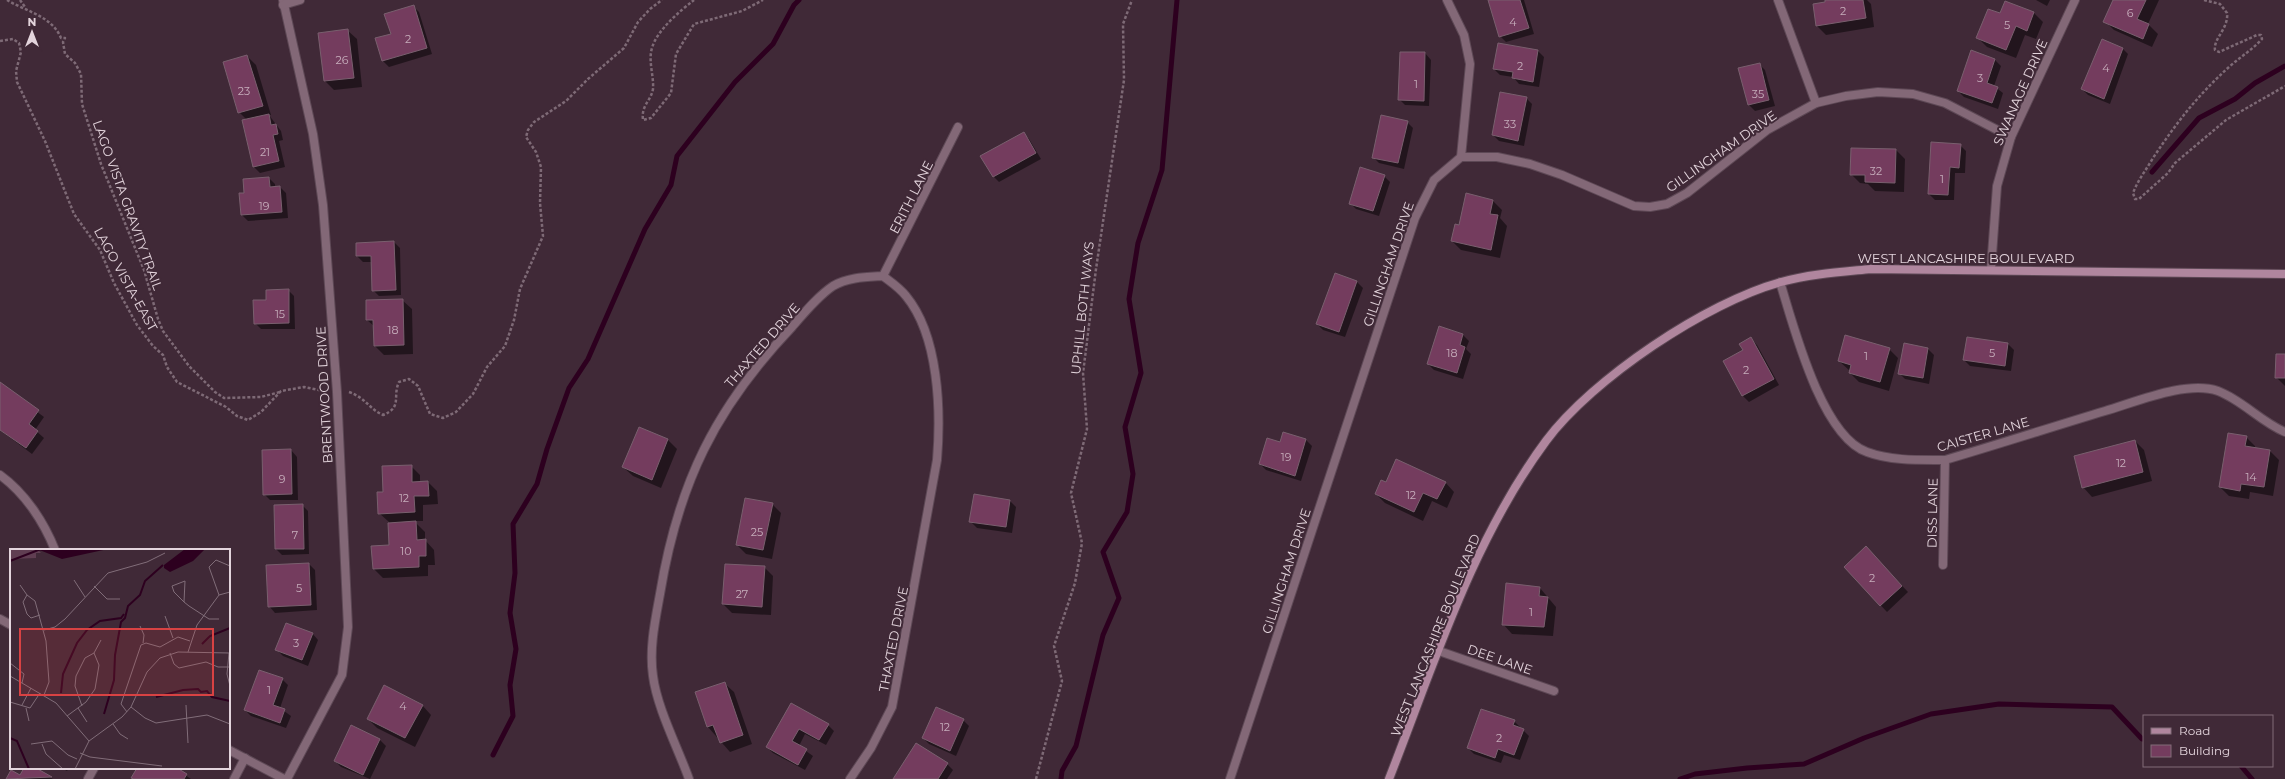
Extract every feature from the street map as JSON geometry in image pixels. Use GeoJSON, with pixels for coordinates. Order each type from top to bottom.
{"type":"FeatureCollection","features":[{"type":"Feature","properties":{"kind":"main road","name":"WEST LANCASHIRE BOULEVARD"},"geometry":{"type":"LineString","coordinates":[[1389,779],[1439,650],[1478,558],[1507,500],[1547,439],[1601,386],[1658,341],[1728,303],[1780,282],[1825,274],[1870,269],[1991,269],[2285,274]]}},
{"type":"Feature","properties":{"kind":"street"},"geometry":{"type":"LineString","coordinates":[[283,2],[300,0]]}},
{"type":"Feature","properties":{"kind":"street"},"geometry":{"type":"LineString","coordinates":[[1447,0],[1464,35],[1470,64],[1461,157]]}},
{"type":"Feature","properties":{"kind":"street"},"geometry":{"type":"LineString","coordinates":[[1778,0],[1816,103]]}},
{"type":"Feature","properties":{"kind":"street","name":"SWANAGE DRIVE"},"geometry":{"type":"LineString","coordinates":[[1991,269],[1997,186],[2011,137],[2074,0]]}},
{"type":"Feature","properties":{"kind":"street","name":"BRENTWOOD DRIVE"},"geometry":{"type":"LineString","coordinates":[[283,2],[313,134],[323,205],[337,392],[348,627],[342,675],[287,779]]}},
{"type":"Feature","properties":{"kind":"street","name":"GILLINGHAM DRIVE"},"geometry":{"type":"LineString","coordinates":[[1230,779],[1415,218],[1434,180],[1461,157],[1497,157],[1530,164],[1562,175],[1634,206],[1650,207],[1667,204],[1687,193],[1767,130],[1816,103],[1846,96],[1878,92],[1913,94],[1945,103],[2011,137]]}},
{"type":"Feature","properties":{"kind":"street","name":"ERITH LANE"},"geometry":{"type":"LineString","coordinates":[[883,276],[958,127]]}},
{"type":"Feature","properties":{"kind":"street","name":"THAXTED DRIVE"},"geometry":{"type":"LineString","coordinates":[[689,779],[664,715],[653,676],[652,648],[655,621],[668,548],[681,501],[700,456],[730,401],[777,342],[833,286],[855,278],[883,276],[906,295],[919,315],[931,354],[938,392],[940,427],[936,468],[892,708],[871,748],[850,779]]}},
{"type":"Feature","properties":{"kind":"street","name":"CAISTER LANE"},"geometry":{"type":"LineString","coordinates":[[1780,282],[1805,364],[1831,416],[1849,440],[1865,452],[1885,457],[1945,460],[2145,399],[2176,391],[2201,388],[2217,391],[2232,398],[2270,426],[2285,432]]}},
{"type":"Feature","properties":{"kind":"street","name":"DISS LANE"},"geometry":{"type":"LineString","coordinates":[[1943,565],[1945,460]]}},
{"type":"Feature","properties":{"kind":"street"},"geometry":{"type":"LineString","coordinates":[[0,475],[33,509],[48,530],[55,549]]}},
{"type":"Feature","properties":{"kind":"street"},"geometry":{"type":"LineString","coordinates":[[0,618],[10,624]]}},
{"type":"Feature","properties":{"kind":"street","name":"DEE LANE"},"geometry":{"type":"LineString","coordinates":[[1439,650],[1554,691]]}},
{"type":"Feature","properties":{"kind":"street"},"geometry":{"type":"LineString","coordinates":[[230,750],[284,779]]}},
{"type":"Feature","properties":{"kind":"street"},"geometry":{"type":"LineString","coordinates":[[234,779],[245,758]]}},
{"type":"Feature","properties":{"kind":"street"},"geometry":{"type":"LineString","coordinates":[[88,779],[93,769]]}},
{"type":"Feature","properties":{"kind":"path","name":"LAGO VISTA GRAVITY TRAIL"},"geometry":{"type":"LineString","coordinates":[[7,0],[34,12],[53,26],[61,38],[65,38],[63,42],[65,54],[75,63],[81,74],[82,104],[98,158],[144,270],[158,319],[167,336],[189,366],[215,392],[224,398],[261,397],[281,391]]}},
{"type":"Feature","properties":{"kind":"path"},"geometry":{"type":"LineString","coordinates":[[20,0],[27,8]]}},
{"type":"Feature","properties":{"kind":"path"},"geometry":{"type":"LineString","coordinates":[[347,391],[357,395],[369,403],[373,411],[383,415],[392,412],[396,405],[396,388],[399,382],[409,379],[418,386],[430,414],[444,418],[456,412],[473,394],[487,367],[505,346],[514,320],[520,289],[543,236],[540,203],[541,167],[536,152],[526,137],[528,130],[545,113],[566,101],[588,79],[624,48],[638,22],[650,9],[662,0]]}},
{"type":"Feature","properties":{"kind":"path"},"geometry":{"type":"LineString","coordinates":[[694,0],[678,12],[664,28],[652,48],[653,90],[642,111],[643,120],[651,118],[671,93],[676,54],[694,24],[742,11],[763,0]]}},
{"type":"Feature","properties":{"kind":"path","name":"UPHILL BOTH WAYS"},"geometry":{"type":"LineString","coordinates":[[1036,779],[1062,681],[1054,646],[1074,583],[1082,543],[1072,492],[1087,429],[1083,374],[1098,253],[1124,80],[1123,24],[1132,0]]}},
{"type":"Feature","properties":{"kind":"path"},"geometry":{"type":"LineString","coordinates":[[2204,0],[2220,4],[2227,14],[2224,28],[2215,42],[2215,50],[2219,52],[2256,35],[2261,35],[2262,39],[2252,50],[2231,65],[2191,104],[2173,127],[2138,181],[2133,193],[2135,199],[2139,199],[2168,173],[2175,163],[2226,120],[2285,86]]}},
{"type":"Feature","properties":{"kind":"path","name":"LAGO VISTA-EAST"},"geometry":{"type":"LineString","coordinates":[[0,41],[13,39],[19,43],[21,52],[16,71],[17,82],[42,135],[74,214],[100,250],[114,283],[137,325],[153,346],[163,355],[167,367],[176,382],[226,407],[237,416],[248,420],[261,412],[281,391]]}},
{"type":"Feature","properties":{"kind":"path"},"geometry":{"type":"LineString","coordinates":[[281,391],[304,387],[325,392]]}},
{"type":"Feature","properties":{"kind":"building"},"geometry":{"type":"Polygon","coordinates":[[[1488,0],[1520,0],[1529,28],[1499,37],[1488,0]]]}},
{"type":"Feature","properties":{"kind":"building"},"geometry":{"type":"Polygon","coordinates":[[[1825,0],[1863,0],[1866,18],[1816,26],[1813,4],[1825,2],[1825,0]]]}},
{"type":"Feature","properties":{"kind":"building"},"geometry":{"type":"Polygon","coordinates":[[[2113,0],[2146,0],[2137,19],[2149,24],[2143,39],[2103,22],[2113,0]]]}},
{"type":"Feature","properties":{"kind":"building"},"geometry":{"type":"Polygon","coordinates":[[[2005,1],[2034,12],[2027,31],[2016,26],[2006,50],[1976,38],[1988,9],[2000,13],[2005,1]]]}},
{"type":"Feature","properties":{"kind":"building"},"geometry":{"type":"Polygon","coordinates":[[[414,5],[427,48],[382,61],[375,38],[391,34],[384,14],[414,5]]]}},
{"type":"Feature","properties":{"kind":"building"},"geometry":{"type":"Polygon","coordinates":[[[348,29],[354,78],[324,81],[318,33],[348,29]]]}},
{"type":"Feature","properties":{"kind":"building"},"geometry":{"type":"Polygon","coordinates":[[[2102,39],[2123,48],[2104,99],[2081,89],[2102,39]]]}},
{"type":"Feature","properties":{"kind":"building"},"geometry":{"type":"Polygon","coordinates":[[[1498,43],[1538,50],[1533,82],[1512,78],[1513,72],[1493,69],[1498,43]]]}},
{"type":"Feature","properties":{"kind":"building"},"geometry":{"type":"Polygon","coordinates":[[[1971,50],[1995,59],[1987,83],[1998,87],[1992,103],[1957,91],[1971,50]]]}},
{"type":"Feature","properties":{"kind":"building"},"geometry":{"type":"Polygon","coordinates":[[[1400,52],[1425,52],[1424,101],[1398,100],[1400,52]]]}},
{"type":"Feature","properties":{"kind":"building"},"geometry":{"type":"Polygon","coordinates":[[[247,55],[263,106],[238,113],[223,62],[247,55]]]}},
{"type":"Feature","properties":{"kind":"building"},"geometry":{"type":"Polygon","coordinates":[[[1760,63],[1769,100],[1748,105],[1738,68],[1760,63]]]}},
{"type":"Feature","properties":{"kind":"building"},"geometry":{"type":"Polygon","coordinates":[[[1500,92],[1527,97],[1518,141],[1492,135],[1500,92]]]}},
{"type":"Feature","properties":{"kind":"building"},"geometry":{"type":"Polygon","coordinates":[[[269,114],[271,125],[276,124],[278,134],[273,135],[279,161],[253,167],[242,120],[269,114]]]}},
{"type":"Feature","properties":{"kind":"building"},"geometry":{"type":"Polygon","coordinates":[[[1381,115],[1408,121],[1398,163],[1372,158],[1381,115]]]}},
{"type":"Feature","properties":{"kind":"building"},"geometry":{"type":"Polygon","coordinates":[[[1024,132],[1036,153],[993,177],[980,156],[1024,132]]]}},
{"type":"Feature","properties":{"kind":"building"},"geometry":{"type":"Polygon","coordinates":[[[1931,142],[1961,144],[1959,168],[1950,167],[1948,195],[1928,194],[1931,142]]]}},
{"type":"Feature","properties":{"kind":"building"},"geometry":{"type":"Polygon","coordinates":[[[1851,148],[1896,149],[1895,183],[1865,182],[1865,175],[1850,175],[1851,148]]]}},
{"type":"Feature","properties":{"kind":"building"},"geometry":{"type":"Polygon","coordinates":[[[1360,167],[1385,175],[1373,211],[1349,204],[1360,167]]]}},
{"type":"Feature","properties":{"kind":"building"},"geometry":{"type":"Polygon","coordinates":[[[269,177],[270,187],[280,186],[282,212],[241,215],[239,193],[244,193],[243,179],[269,177]]]}},
{"type":"Feature","properties":{"kind":"building"},"geometry":{"type":"Polygon","coordinates":[[[1466,193],[1493,200],[1490,214],[1498,215],[1491,250],[1451,241],[1455,224],[1459,225],[1466,193]]]}},
{"type":"Feature","properties":{"kind":"building"},"geometry":{"type":"Polygon","coordinates":[[[394,241],[396,290],[372,291],[371,256],[356,256],[356,243],[394,241]]]}},
{"type":"Feature","properties":{"kind":"building"},"geometry":{"type":"Polygon","coordinates":[[[1335,273],[1357,281],[1339,332],[1316,324],[1335,273]]]}},
{"type":"Feature","properties":{"kind":"building"},"geometry":{"type":"Polygon","coordinates":[[[289,289],[289,323],[254,324],[253,300],[266,300],[266,290],[289,289]]]}},
{"type":"Feature","properties":{"kind":"building"},"geometry":{"type":"Polygon","coordinates":[[[403,299],[404,345],[374,346],[373,320],[366,320],[366,300],[403,299]]]}},
{"type":"Feature","properties":{"kind":"building"},"geometry":{"type":"Polygon","coordinates":[[[1439,326],[1463,334],[1460,345],[1465,347],[1457,373],[1427,364],[1439,326]]]}},
{"type":"Feature","properties":{"kind":"building"},"geometry":{"type":"Polygon","coordinates":[[[1845,335],[1890,348],[1880,382],[1849,373],[1851,365],[1838,361],[1845,335]]]}},
{"type":"Feature","properties":{"kind":"building"},"geometry":{"type":"Polygon","coordinates":[[[1751,337],[1774,379],[1742,396],[1723,361],[1743,350],[1739,344],[1751,337]]]}},
{"type":"Feature","properties":{"kind":"building"},"geometry":{"type":"Polygon","coordinates":[[[1967,337],[2008,343],[2005,366],[1963,360],[1967,337]]]}},
{"type":"Feature","properties":{"kind":"building"},"geometry":{"type":"Polygon","coordinates":[[[1904,343],[1928,348],[1923,378],[1898,374],[1904,343]]]}},
{"type":"Feature","properties":{"kind":"building"},"geometry":{"type":"Polygon","coordinates":[[[2276,354],[2285,354],[2285,378],[2275,378],[2276,354]]]}},
{"type":"Feature","properties":{"kind":"building"},"geometry":{"type":"Polygon","coordinates":[[[0,382],[39,410],[29,424],[38,431],[26,448],[0,430],[0,382]]]}},
{"type":"Feature","properties":{"kind":"building"},"geometry":{"type":"Polygon","coordinates":[[[639,427],[668,439],[652,480],[622,467],[639,427]]]}},
{"type":"Feature","properties":{"kind":"building"},"geometry":{"type":"Polygon","coordinates":[[[1283,432],[1306,439],[1295,476],[1259,464],[1267,438],[1280,442],[1283,432]]]}},
{"type":"Feature","properties":{"kind":"building"},"geometry":{"type":"Polygon","coordinates":[[[2228,433],[2247,436],[2245,446],[2270,450],[2264,487],[2241,484],[2240,491],[2219,487],[2228,433]]]}},
{"type":"Feature","properties":{"kind":"building"},"geometry":{"type":"Polygon","coordinates":[[[2135,440],[2143,472],[2082,488],[2074,456],[2135,440]]]}},
{"type":"Feature","properties":{"kind":"building"},"geometry":{"type":"Polygon","coordinates":[[[291,449],[292,494],[263,495],[262,450],[291,449]]]}},
{"type":"Feature","properties":{"kind":"building"},"geometry":{"type":"Polygon","coordinates":[[[1396,459],[1446,482],[1437,499],[1423,493],[1414,512],[1375,494],[1381,480],[1386,482],[1396,459]]]}},
{"type":"Feature","properties":{"kind":"building"},"geometry":{"type":"Polygon","coordinates":[[[412,465],[412,482],[428,481],[429,496],[414,496],[415,512],[378,514],[377,492],[383,492],[382,466],[412,465]]]}},
{"type":"Feature","properties":{"kind":"building"},"geometry":{"type":"Polygon","coordinates":[[[974,494],[1010,500],[1006,527],[969,522],[974,494]]]}},
{"type":"Feature","properties":{"kind":"building"},"geometry":{"type":"Polygon","coordinates":[[[745,498],[773,503],[763,550],[736,545],[745,498]]]}},
{"type":"Feature","properties":{"kind":"building"},"geometry":{"type":"Polygon","coordinates":[[[303,504],[304,549],[275,549],[274,505],[303,504]]]}},
{"type":"Feature","properties":{"kind":"building"},"geometry":{"type":"Polygon","coordinates":[[[416,521],[417,540],[426,539],[426,556],[419,556],[419,567],[373,569],[371,546],[389,545],[388,523],[416,521]]]}},
{"type":"Feature","properties":{"kind":"building"},"geometry":{"type":"Polygon","coordinates":[[[1866,546],[1902,586],[1880,606],[1844,567],[1866,546]]]}},
{"type":"Feature","properties":{"kind":"building"},"geometry":{"type":"Polygon","coordinates":[[[309,563],[311,605],[268,607],[266,565],[309,563]]]}},
{"type":"Feature","properties":{"kind":"building"},"geometry":{"type":"Polygon","coordinates":[[[725,564],[765,566],[762,607],[722,604],[725,564]]]}},
{"type":"Feature","properties":{"kind":"building"},"geometry":{"type":"Polygon","coordinates":[[[1506,583],[1540,587],[1539,596],[1548,597],[1544,627],[1502,625],[1506,583]]]}},
{"type":"Feature","properties":{"kind":"building"},"geometry":{"type":"Polygon","coordinates":[[[286,623],[313,633],[302,660],[275,650],[286,623]]]}},
{"type":"Feature","properties":{"kind":"building"},"geometry":{"type":"Polygon","coordinates":[[[259,670],[283,678],[273,705],[285,709],[280,723],[244,710],[259,670]]]}},
{"type":"Feature","properties":{"kind":"building"},"geometry":{"type":"Polygon","coordinates":[[[725,682],[743,735],[720,743],[713,725],[707,727],[695,692],[725,682]]]}},
{"type":"Feature","properties":{"kind":"building"},"geometry":{"type":"Polygon","coordinates":[[[384,685],[423,705],[405,738],[367,719],[384,685]]]}},
{"type":"Feature","properties":{"kind":"building"},"geometry":{"type":"Polygon","coordinates":[[[791,703],[829,724],[819,740],[799,729],[792,741],[807,749],[798,765],[766,747],[791,703]]]}},
{"type":"Feature","properties":{"kind":"building"},"geometry":{"type":"Polygon","coordinates":[[[936,707],[964,719],[950,751],[922,738],[936,707]]]}},
{"type":"Feature","properties":{"kind":"building"},"geometry":{"type":"Polygon","coordinates":[[[1481,709],[1515,720],[1513,725],[1524,729],[1514,755],[1498,749],[1495,758],[1467,748],[1481,709]]]}},
{"type":"Feature","properties":{"kind":"building"},"geometry":{"type":"Polygon","coordinates":[[[351,725],[380,739],[363,775],[334,761],[351,725]]]}},
{"type":"Feature","properties":{"kind":"building"},"geometry":{"type":"Polygon","coordinates":[[[916,743],[948,763],[938,779],[893,779],[916,743]]]}},
{"type":"Feature","properties":{"kind":"building"},"geometry":{"type":"Polygon","coordinates":[[[23,769],[38,769],[52,777],[6,779],[11,770],[20,775],[23,769]]]}},
{"type":"Feature","properties":{"kind":"building"},"geometry":{"type":"Polygon","coordinates":[[[136,769],[179,769],[187,774],[184,779],[131,778],[136,769]]]}},
{"type":"Feature","properties":{"kind":"waterway"},"geometry":{"type":"LineString","coordinates":[[493,755],[513,716],[510,685],[516,649],[510,613],[515,573],[513,524],[537,484],[547,449],[569,388],[588,359],[645,229],[671,185],[677,156],[735,82],[773,44],[794,5],[799,0]]}},
{"type":"Feature","properties":{"kind":"waterway"},"geometry":{"type":"LineString","coordinates":[[1061,779],[1062,771],[1076,746],[1103,635],[1119,598],[1103,552],[1127,512],[1133,474],[1125,427],[1141,373],[1129,299],[1138,243],[1162,170],[1177,0]]}},
{"type":"Feature","properties":{"kind":"waterway"},"geometry":{"type":"LineString","coordinates":[[2152,172],[2199,118],[2235,99],[2255,83],[2285,66]]}},
{"type":"Feature","properties":{"kind":"waterway"},"geometry":{"type":"LineString","coordinates":[[1680,779],[1695,774],[1747,768],[1804,764],[1864,738],[1931,714],[1999,704],[2112,707],[2143,739]]}},
{"type":"Feature","properties":{"kind":"waterway"},"geometry":{"type":"LineString","coordinates":[[2242,767],[2252,779]]}}]}
